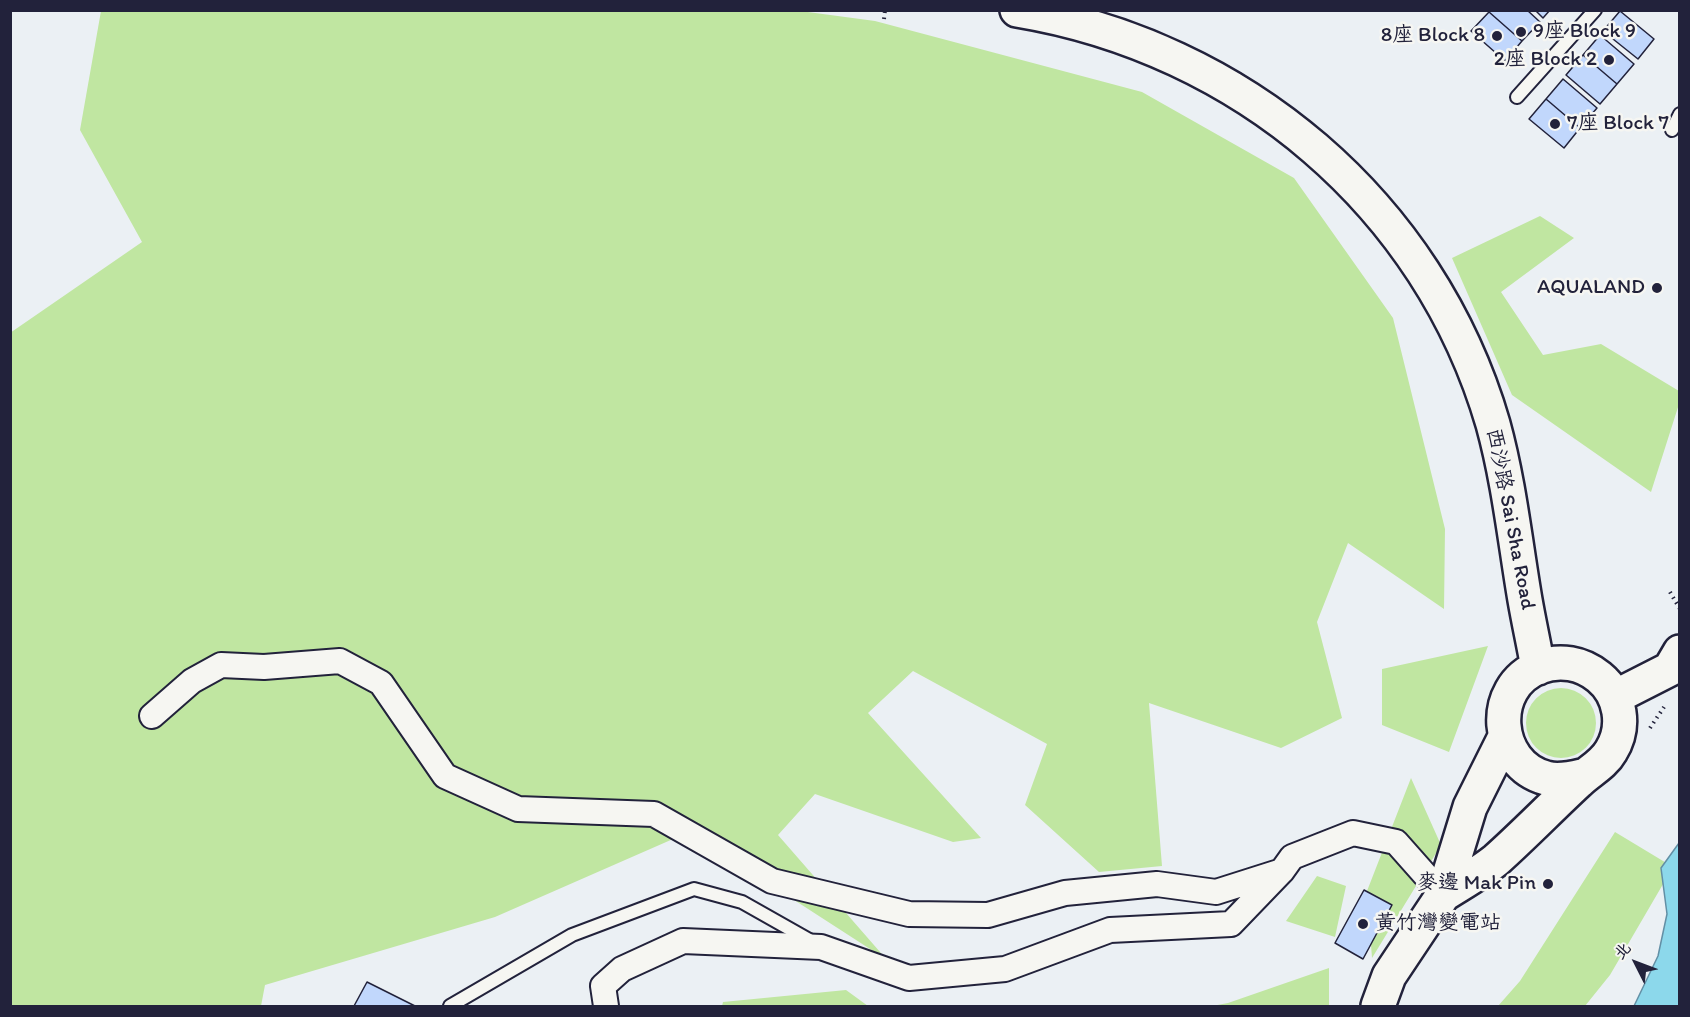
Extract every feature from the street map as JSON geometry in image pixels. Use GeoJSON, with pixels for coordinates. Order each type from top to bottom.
{"type":"FeatureCollection","features":[{"type":"Feature","properties":{"kind":"main road","name":"西沙路 Sai Sha Road"},"geometry":{"type":"LineString","coordinates":[[1017,10],[1063,20],[1131,40],[1166,54],[1230,86],[1293,129],[1325,157],[1353,184],[1406,245],[1445,308],[1463,345],[1493,424],[1513,513],[1525,599],[1538,668]]}},
{"type":"Feature","properties":{"kind":"main road"},"geometry":{"type":"LineString","coordinates":[[1615,697],[1670,669],[1680,652]]}},
{"type":"Feature","properties":{"kind":"main road"},"geometry":{"type":"LineString","coordinates":[[1443,895],[1495,860],[1604,761],[1616,742],[1620,719],[1615,697],[1602,679],[1582,667],[1560,663],[1538,668],[1521,679],[1508,696],[1503,716],[1505,737],[1513,755],[1527,770],[1546,778],[1566,780],[1586,775]]}},
{"type":"Feature","properties":{"kind":"main road"},"geometry":{"type":"LineString","coordinates":[[1378,1006],[1389,976],[1443,895],[1470,807],[1505,737]]}},
{"type":"Feature","properties":{"kind":"street"},"geometry":{"type":"LineString","coordinates":[[152,716],[192,681],[220,665],[264,667],[340,661],[381,683],[445,776],[518,809],[654,814],[772,880],[909,914],[988,915],[1065,893],[1157,884],[1216,892],[1282,872]]}},
{"type":"Feature","properties":{"kind":"street"},"geometry":{"type":"LineString","coordinates":[[606,1006],[603,986],[622,969],[683,940],[821,947],[909,978],[1005,969],[1110,930],[1231,924],[1282,872],[1292,857],[1353,833],[1396,842],[1443,895]]}},
{"type":"Feature","properties":{"kind":"lane"},"geometry":{"type":"LineString","coordinates":[[1517,97],[1595,10]]}},
{"type":"Feature","properties":{"kind":"lane"},"geometry":{"type":"LineString","coordinates":[[1672,130],[1680,114]]}},
{"type":"Feature","properties":{"kind":"lane"},"geometry":{"type":"LineString","coordinates":[[450,1006],[572,935],[694,889],[742,902],[821,947]]}},
{"type":"Feature","properties":{"kind":"path"},"geometry":{"type":"LineString","coordinates":[[884,19],[885,10]]}},
{"type":"Feature","properties":{"kind":"path"},"geometry":{"type":"LineString","coordinates":[[1670,592],[1680,609]]}},
{"type":"Feature","properties":{"kind":"green space"},"geometry":{"type":"Polygon","coordinates":[[[793,10],[875,21],[1142,92],[1294,178],[1393,318],[1445,529],[1444,609],[1348,543],[1317,622],[1342,718],[1281,748],[1149,703],[1162,866],[1099,872],[1025,805],[1047,744],[913,671],[868,713],[981,838],[953,842],[815,794],[778,835],[887,960],[689,832],[495,917],[265,985],[261,1006],[11,1006],[10,333],[142,242],[80,130],[101,11],[793,10]]]}},
{"type":"Feature","properties":{"kind":"green space"},"geometry":{"type":"Polygon","coordinates":[[[1540,216],[1574,238],[1501,292],[1543,355],[1601,344],[1679,391],[1679,404],[1651,492],[1512,395],[1452,258],[1540,216]]]}},
{"type":"Feature","properties":{"kind":"green space"},"geometry":{"type":"Polygon","coordinates":[[[1488,646],[1449,752],[1382,725],[1382,669],[1488,646]]]}},
{"type":"Feature","properties":{"kind":"green space"},"geometry":{"type":"Polygon","coordinates":[[[1561,688],[1574,691],[1586,698],[1593,710],[1596,723],[1593,736],[1586,748],[1574,755],[1561,758],[1548,755],[1536,748],[1529,736],[1526,723],[1529,710],[1536,698],[1548,691],[1561,688]]]}},
{"type":"Feature","properties":{"kind":"green space"},"geometry":{"type":"Polygon","coordinates":[[[1411,778],[1441,845],[1372,958],[1367,891],[1411,778]]]}},
{"type":"Feature","properties":{"kind":"green space"},"geometry":{"type":"Polygon","coordinates":[[[1615,832],[1673,867],[1610,975],[1585,1006],[1498,1006],[1520,981],[1615,832]]]}},
{"type":"Feature","properties":{"kind":"green space"},"geometry":{"type":"Polygon","coordinates":[[[1317,876],[1346,886],[1335,937],[1286,921],[1317,876]]]}},
{"type":"Feature","properties":{"kind":"green space"},"geometry":{"type":"Polygon","coordinates":[[[1329,968],[1329,1006],[1212,1006],[1228,1003],[1329,968]]]}},
{"type":"Feature","properties":{"kind":"green space"},"geometry":{"type":"Polygon","coordinates":[[[846,990],[868,1006],[722,1006],[723,1002],[846,990]]]}},
{"type":"Feature","properties":{"kind":"water"},"geometry":{"type":"Polygon","coordinates":[[[1679,843],[1679,1006],[1634,1006],[1658,956],[1667,914],[1661,868],[1679,843]]]}},
{"type":"Feature","properties":{"kind":"building","name":"9座 Block 9"},"geometry":{"type":"Polygon","coordinates":[[[1490,10],[1527,10],[1540,22],[1522,41],[1489,12],[1490,10]]]}},
{"type":"Feature","properties":{"kind":"building"},"geometry":{"type":"Polygon","coordinates":[[[1535,10],[1550,10],[1543,18],[1535,10]]]}},
{"type":"Feature","properties":{"kind":"building"},"geometry":{"type":"Polygon","coordinates":[[[1620,11],[1654,39],[1638,59],[1603,31],[1620,11]]]}},
{"type":"Feature","properties":{"kind":"building","name":"8座 Block 8"},"geometry":{"type":"Polygon","coordinates":[[[1489,12],[1522,41],[1505,61],[1471,31],[1489,12]]]}},
{"type":"Feature","properties":{"kind":"building","name":"2座 Block 2"},"geometry":{"type":"Polygon","coordinates":[[[1600,35],[1634,64],[1617,84],[1583,55],[1600,35]]]}},
{"type":"Feature","properties":{"kind":"building"},"geometry":{"type":"Polygon","coordinates":[[[1583,55],[1617,84],[1600,104],[1566,75],[1583,55]]]}},
{"type":"Feature","properties":{"kind":"building"},"geometry":{"type":"Polygon","coordinates":[[[1563,79],[1597,108],[1580,128],[1546,99],[1563,79]]]}},
{"type":"Feature","properties":{"kind":"building","name":"7座 Block 7"},"geometry":{"type":"Polygon","coordinates":[[[1546,99],[1580,128],[1564,148],[1529,119],[1546,99]]]}},
{"type":"Feature","properties":{"kind":"building","name":"黃竹灣變電站"},"geometry":{"type":"Polygon","coordinates":[[[1364,890],[1392,905],[1363,959],[1335,943],[1364,890]]]}},
{"type":"Feature","properties":{"kind":"building"},"geometry":{"type":"Polygon","coordinates":[[[367,982],[415,1006],[354,1006],[367,982]]]}},
{"type":"Feature","properties":{"kind":"place","name":"9座 Block 9"},"geometry":{"type":"Point","coordinates":[1521,32]}},
{"type":"Feature","properties":{"kind":"place","name":"8座 Block 8"},"geometry":{"type":"Point","coordinates":[1497,36]}},
{"type":"Feature","properties":{"kind":"place","name":"2座 Block 2"},"geometry":{"type":"Point","coordinates":[1609,60]}},
{"type":"Feature","properties":{"kind":"place","name":"7座 Block 7"},"geometry":{"type":"Point","coordinates":[1555,124]}},
{"type":"Feature","properties":{"kind":"place","name":"AQUALAND"},"geometry":{"type":"Point","coordinates":[1657,288]}},
{"type":"Feature","properties":{"kind":"place","name":"麥邊 Mak Pin"},"geometry":{"type":"Point","coordinates":[1548,884]}},
{"type":"Feature","properties":{"kind":"place","name":"黃竹灣變電站"},"geometry":{"type":"Point","coordinates":[1363,924]}}]}
